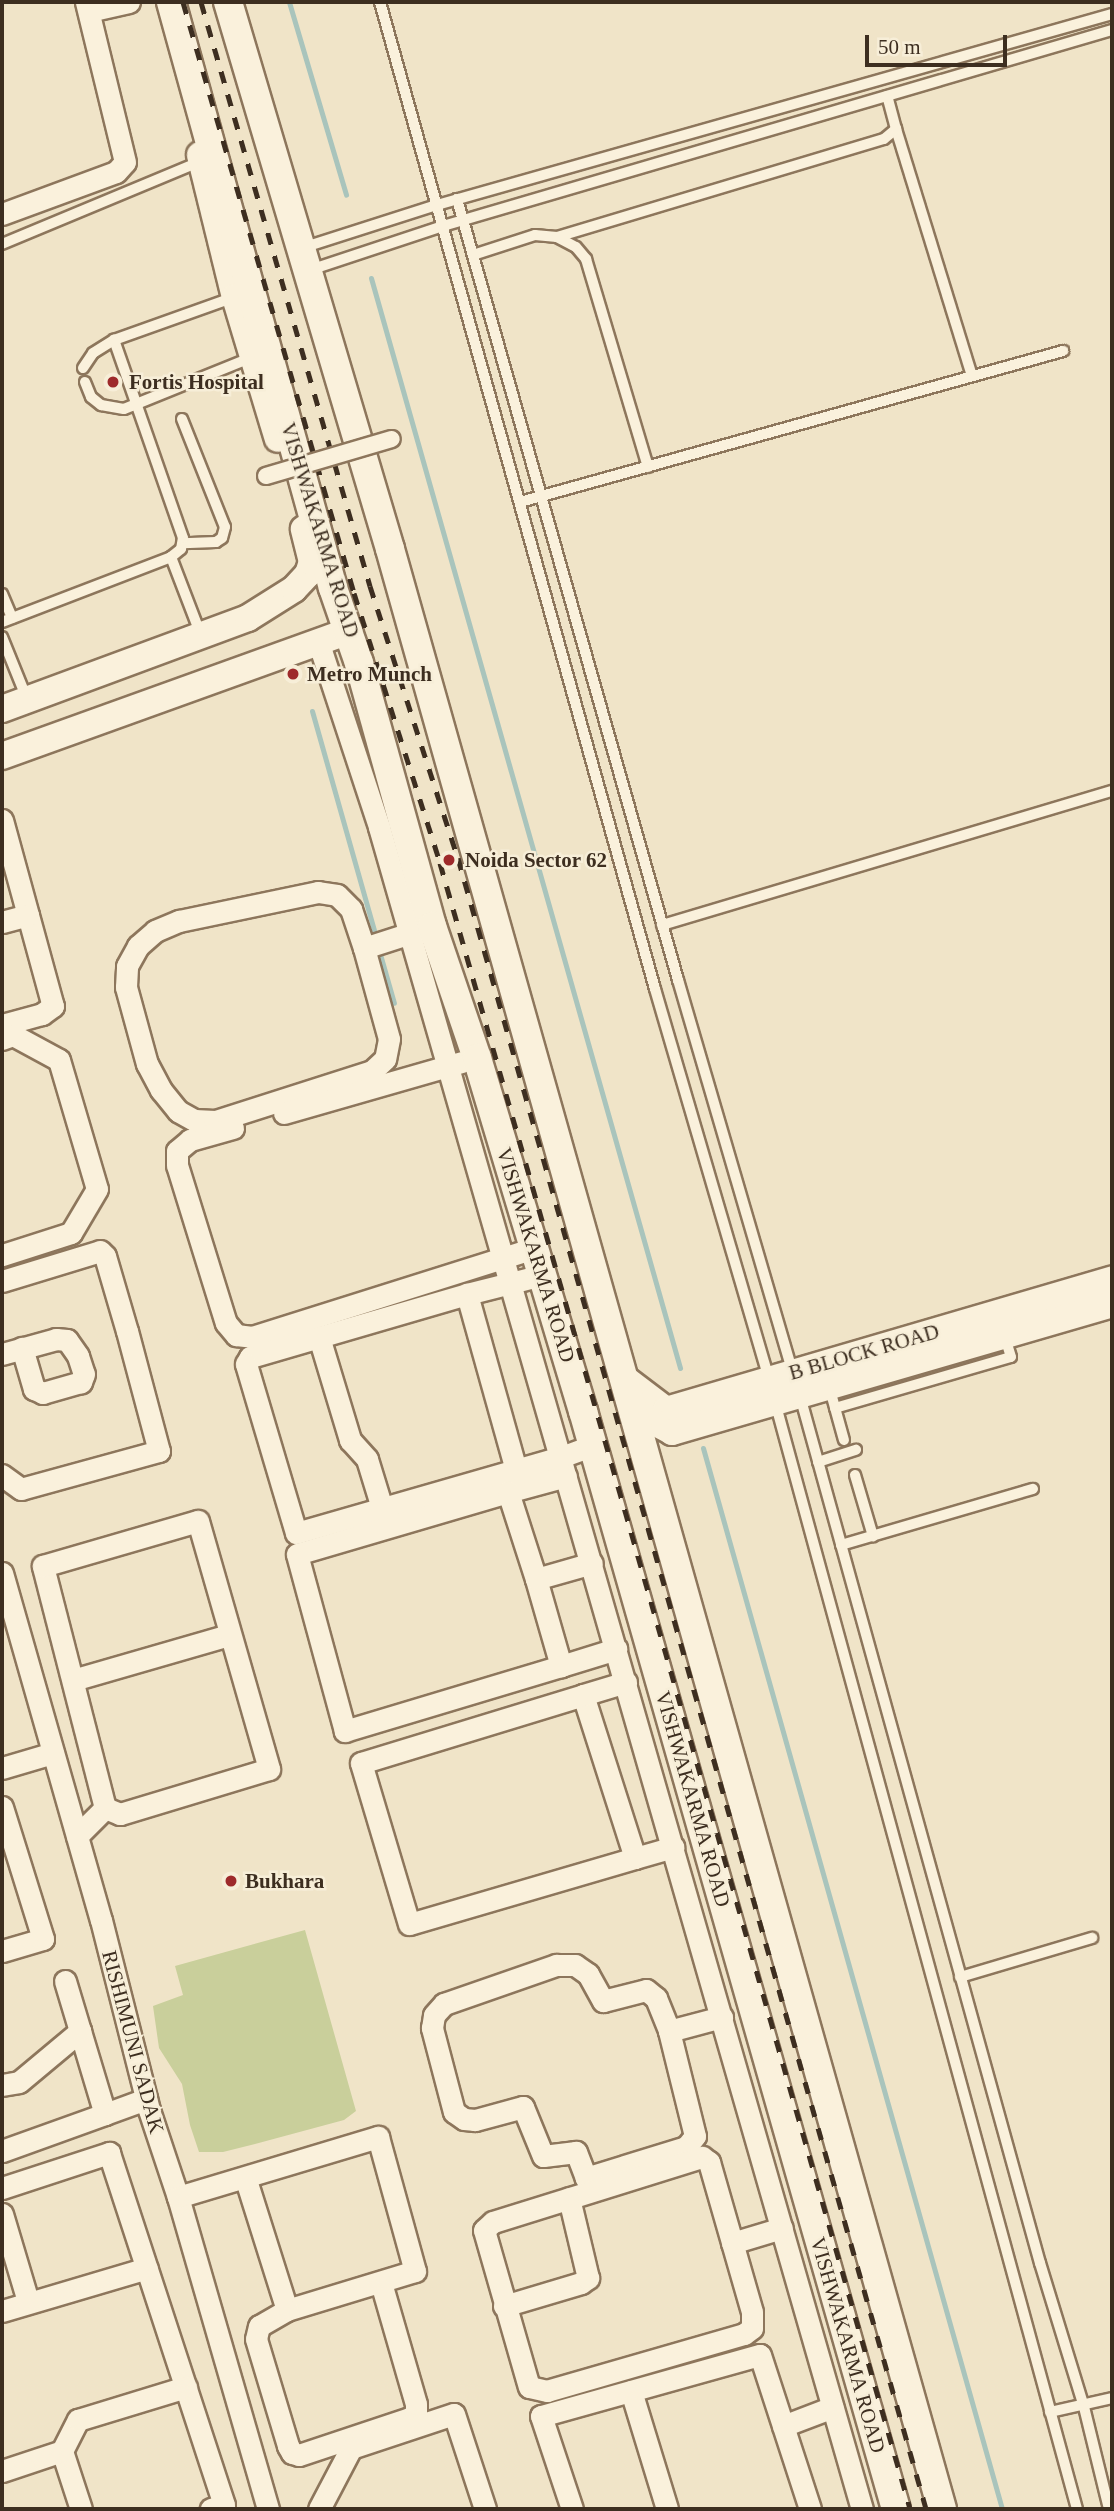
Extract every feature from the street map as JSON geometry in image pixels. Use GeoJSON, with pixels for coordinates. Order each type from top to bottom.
{"type":"FeatureCollection","features":[{"type":"Feature","properties":{"kind":"main road","name":"VISHWAKARMA ROAD"},"geometry":{"type":"LineString","coordinates":[[171,2],[202,147],[243,294],[349,631],[421,929],[477,1058],[592,1446],[896,2509]]}},
{"type":"Feature","properties":{"kind":"main road"},"geometry":{"type":"LineString","coordinates":[[228,2],[302,260],[390,549],[942,2509]]}},
{"type":"Feature","properties":{"kind":"main road"},"geometry":{"type":"LineString","coordinates":[[802,2186],[814,2191],[832,2189],[847,2171]]}},
{"type":"Feature","properties":{"kind":"main road"},"geometry":{"type":"LineString","coordinates":[[814,2228],[825,2215],[839,2209],[859,2214]]}},
{"type":"Feature","properties":{"kind":"street"},"geometry":{"type":"LineString","coordinates":[[2,214],[116,172],[125,162],[88,7],[129,2]]}},
{"type":"Feature","properties":{"kind":"street"},"geometry":{"type":"LineString","coordinates":[[157,2],[202,147]]}},
{"type":"Feature","properties":{"kind":"street"},"geometry":{"type":"LineString","coordinates":[[2,709],[248,618],[276,601],[309,574],[312,562],[261,353]]}},
{"type":"Feature","properties":{"kind":"street"},"geometry":{"type":"LineString","coordinates":[[266,476],[391,439]]}},
{"type":"Feature","properties":{"kind":"street"},"geometry":{"type":"LineString","coordinates":[[2,756],[349,631]]}},
{"type":"Feature","properties":{"kind":"street"},"geometry":{"type":"LineString","coordinates":[[318,641],[421,929],[448,1066],[862,2509]]}},
{"type":"Feature","properties":{"kind":"street"},"geometry":{"type":"LineString","coordinates":[[2,822],[53,1006],[41,1014],[2,1025]]}},
{"type":"Feature","properties":{"kind":"street"},"geometry":{"type":"LineString","coordinates":[[318,892],[337,895],[351,909],[364,948],[388,1039],[384,1059],[372,1070],[215,1121],[194,1120],[178,1111],[161,1090],[147,1064],[125,987],[127,966],[138,946],[155,931],[179,920],[318,892]]}},
{"type":"Feature","properties":{"kind":"street"},"geometry":{"type":"LineString","coordinates":[[2,922],[27,915]]}},
{"type":"Feature","properties":{"kind":"street"},"geometry":{"type":"LineString","coordinates":[[364,948],[421,929]]}},
{"type":"Feature","properties":{"kind":"street"},"geometry":{"type":"LineString","coordinates":[[2,1039],[13,1035],[59,1060],[97,1189],[71,1233],[2,1255]]}},
{"type":"Feature","properties":{"kind":"street"},"geometry":{"type":"LineString","coordinates":[[477,1058],[190,1140],[177,1151],[177,1165],[226,1323],[236,1335],[252,1336],[504,1258],[538,1262]]}},
{"type":"Feature","properties":{"kind":"street"},"geometry":{"type":"LineString","coordinates":[[2,1281],[100,1251],[105,1256],[159,1451],[21,1489],[2,1475]]}},
{"type":"Feature","properties":{"kind":"street"},"geometry":{"type":"LineString","coordinates":[[538,1262],[511,1283],[250,1357],[246,1364],[296,1532],[516,1470],[564,1466]]}},
{"type":"Feature","properties":{"kind":"street","name":"B BLOCK ROAD"},"geometry":{"type":"LineString","coordinates":[[624,1378],[666,1410],[784,1387],[1112,1280]]}},
{"type":"Feature","properties":{"kind":"street"},"geometry":{"type":"LineString","coordinates":[[467,1294],[516,1470]]}},
{"type":"Feature","properties":{"kind":"street"},"geometry":{"type":"LineString","coordinates":[[633,1411],[672,1432],[784,1387],[832,1397],[1005,1337],[1112,1304]]}},
{"type":"Feature","properties":{"kind":"street"},"geometry":{"type":"LineString","coordinates":[[319,1337],[350,1440],[367,1459],[382,1508]]}},
{"type":"Feature","properties":{"kind":"street"},"geometry":{"type":"LineString","coordinates":[[592,1446],[564,1466],[508,1492],[297,1554],[345,1731],[616,1649]]}},
{"type":"Feature","properties":{"kind":"street"},"geometry":{"type":"LineString","coordinates":[[508,1492],[561,1666]]}},
{"type":"Feature","properties":{"kind":"street"},"geometry":{"type":"LineString","coordinates":[[198,1521],[269,1769],[120,1814],[106,1808],[43,1566],[198,1521]]}},
{"type":"Feature","properties":{"kind":"street"},"geometry":{"type":"LineString","coordinates":[[536,1579],[592,1563]]}},
{"type":"Feature","properties":{"kind":"street","name":"RISHIMUNI SADAK"},"geometry":{"type":"LineString","coordinates":[[2,1577],[77,1836],[146,2099],[178,2197],[268,2509]]}},
{"type":"Feature","properties":{"kind":"street"},"geometry":{"type":"LineString","coordinates":[[73,1680],[229,1635]]}},
{"type":"Feature","properties":{"kind":"street"},"geometry":{"type":"LineString","coordinates":[[626,1682],[361,1763],[410,1924],[673,1847]]}},
{"type":"Feature","properties":{"kind":"street"},"geometry":{"type":"LineString","coordinates":[[583,1695],[635,1858]]}},
{"type":"Feature","properties":{"kind":"street"},"geometry":{"type":"LineString","coordinates":[[2,1768],[53,1752]]}},
{"type":"Feature","properties":{"kind":"street"},"geometry":{"type":"LineString","coordinates":[[2,1807],[43,1939],[2,1951]]}},
{"type":"Feature","properties":{"kind":"street"},"geometry":{"type":"LineString","coordinates":[[77,1836],[106,1808]]}},
{"type":"Feature","properties":{"kind":"street"},"geometry":{"type":"LineString","coordinates":[[556,1965],[575,1965],[588,1974],[603,2001],[646,1990],[656,1998],[669,2031],[695,2136],[686,2147],[586,2178],[576,2152],[543,2156],[523,2107],[475,2120],[464,2119],[454,2112],[432,2028],[434,2015],[444,2004],[556,1965]]}},
{"type":"Feature","properties":{"kind":"street"},"geometry":{"type":"LineString","coordinates":[[65,1981],[105,2114]]}},
{"type":"Feature","properties":{"kind":"street"},"geometry":{"type":"LineString","coordinates":[[669,2031],[722,2017]]}},
{"type":"Feature","properties":{"kind":"street"},"geometry":{"type":"LineString","coordinates":[[2,2085],[19,2081],[80,2031]]}},
{"type":"Feature","properties":{"kind":"street"},"geometry":{"type":"LineString","coordinates":[[2,2151],[146,2099]]}},
{"type":"Feature","properties":{"kind":"street"},"geometry":{"type":"LineString","coordinates":[[178,2197],[378,2137],[415,2271],[287,2310],[259,2326],[256,2339],[292,2453],[299,2455],[410,2418],[416,2413],[416,2404],[381,2283]]}},
{"type":"Feature","properties":{"kind":"street"},"geometry":{"type":"LineString","coordinates":[[2,2188],[110,2153],[225,2505],[211,2509]]}},
{"type":"Feature","properties":{"kind":"street"},"geometry":{"type":"LineString","coordinates":[[702,2157],[709,2162],[752,2312],[752,2328],[744,2334],[547,2391],[529,2387],[524,2380],[484,2230],[494,2222],[569,2198],[702,2157]]}},
{"type":"Feature","properties":{"kind":"street"},"geometry":{"type":"LineString","coordinates":[[245,2177],[287,2310]]}},
{"type":"Feature","properties":{"kind":"street"},"geometry":{"type":"LineString","coordinates":[[504,2306],[581,2283],[589,2278],[569,2198]]}},
{"type":"Feature","properties":{"kind":"street"},"geometry":{"type":"LineString","coordinates":[[2,2214],[28,2301]]}},
{"type":"Feature","properties":{"kind":"street"},"geometry":{"type":"LineString","coordinates":[[732,2243],[782,2228]]}},
{"type":"Feature","properties":{"kind":"street"},"geometry":{"type":"LineString","coordinates":[[2,2311],[28,2301],[146,2268]]}},
{"type":"Feature","properties":{"kind":"street"},"geometry":{"type":"LineString","coordinates":[[572,2509],[541,2416],[760,2355],[810,2509]]}},
{"type":"Feature","properties":{"kind":"street"},"geometry":{"type":"LineString","coordinates":[[2,2470],[61,2451],[78,2420],[186,2387]]}},
{"type":"Feature","properties":{"kind":"street"},"geometry":{"type":"LineString","coordinates":[[631,2391],[667,2509]]}},
{"type":"Feature","properties":{"kind":"street"},"geometry":{"type":"LineString","coordinates":[[783,2426],[833,2407]]}},
{"type":"Feature","properties":{"kind":"street"},"geometry":{"type":"LineString","coordinates":[[319,2509],[351,2448],[454,2414],[483,2509]]}},
{"type":"Feature","properties":{"kind":"street"},"geometry":{"type":"LineString","coordinates":[[61,2451],[81,2509]]}},
{"type":"Feature","properties":{"kind":"lane"},"geometry":{"type":"LineString","coordinates":[[380,2],[655,989],[784,1387],[818,1462],[1040,2263],[1084,2406],[1110,2509]]}},
{"type":"Feature","properties":{"kind":"lane"},"geometry":{"type":"LineString","coordinates":[[302,260],[437,205],[1112,14]]}},
{"type":"Feature","properties":{"kind":"lane"},"geometry":{"type":"LineString","coordinates":[[302,260],[443,226],[1112,30]]}},
{"type":"Feature","properties":{"kind":"lane"},"geometry":{"type":"LineString","coordinates":[[887,96],[972,376]]}},
{"type":"Feature","properties":{"kind":"lane"},"geometry":{"type":"LineString","coordinates":[[473,256],[535,235],[557,237],[884,139],[896,129]]}},
{"type":"Feature","properties":{"kind":"lane"},"geometry":{"type":"LineString","coordinates":[[2,244],[202,147]]}},
{"type":"Feature","properties":{"kind":"lane"},"geometry":{"type":"LineString","coordinates":[[457,199],[662,925],[1077,2509]]}},
{"type":"Feature","properties":{"kind":"lane"},"geometry":{"type":"LineString","coordinates":[[557,237],[576,247],[586,258],[648,467]]}},
{"type":"Feature","properties":{"kind":"lane"},"geometry":{"type":"LineString","coordinates":[[83,368],[93,353],[114,340],[243,294]]}},
{"type":"Feature","properties":{"kind":"lane"},"geometry":{"type":"LineString","coordinates":[[2,594],[7,620],[171,557],[183,543],[114,340]]}},
{"type":"Feature","properties":{"kind":"lane"},"geometry":{"type":"LineString","coordinates":[[520,502],[1063,351]]}},
{"type":"Feature","properties":{"kind":"lane"},"geometry":{"type":"LineString","coordinates":[[85,382],[91,397],[111,410],[138,406],[261,353]]}},
{"type":"Feature","properties":{"kind":"lane"},"geometry":{"type":"LineString","coordinates":[[182,419],[225,527],[222,538],[216,542],[183,543]]}},
{"type":"Feature","properties":{"kind":"lane"},"geometry":{"type":"LineString","coordinates":[[171,557],[201,635]]}},
{"type":"Feature","properties":{"kind":"lane"},"geometry":{"type":"LineString","coordinates":[[2,637],[27,699]]}},
{"type":"Feature","properties":{"kind":"lane"},"geometry":{"type":"LineString","coordinates":[[662,925],[1112,791]]}},
{"type":"Feature","properties":{"kind":"lane"},"geometry":{"type":"LineString","coordinates":[[832,1397],[844,1440]]}},
{"type":"Feature","properties":{"kind":"lane"},"geometry":{"type":"LineString","coordinates":[[818,1462],[856,1450]]}},
{"type":"Feature","properties":{"kind":"lane"},"geometry":{"type":"LineString","coordinates":[[855,1475],[873,1536]]}},
{"type":"Feature","properties":{"kind":"lane"},"geometry":{"type":"LineString","coordinates":[[841,1545],[1033,1489]]}},
{"type":"Feature","properties":{"kind":"lane"},"geometry":{"type":"LineString","coordinates":[[960,1978],[1092,1938]]}},
{"type":"Feature","properties":{"kind":"lane"},"geometry":{"type":"LineString","coordinates":[[1050,2412],[1112,2398]]}},
{"type":"Feature","properties":{"kind":"green space"},"geometry":{"type":"Polygon","coordinates":[[[305,1930],[356,2111],[344,2120],[255,2144],[223,2152],[199,2152],[190,2125],[182,2084],[159,2048],[153,2006],[183,1995],[175,1966],[305,1930]]]}},
{"type":"Feature","properties":{"kind":"waterway"},"geometry":{"type":"LineString","coordinates":[[289,2],[346,195]]}},
{"type":"Feature","properties":{"kind":"waterway"},"geometry":{"type":"LineString","coordinates":[[371,278],[680,1368]]}},
{"type":"Feature","properties":{"kind":"waterway"},"geometry":{"type":"LineString","coordinates":[[312,711],[376,937]]}},
{"type":"Feature","properties":{"kind":"waterway"},"geometry":{"type":"LineString","coordinates":[[378,947],[394,1003]]}},
{"type":"Feature","properties":{"kind":"waterway"},"geometry":{"type":"LineString","coordinates":[[703,1448],[1002,2509]]}},
{"type":"Feature","properties":{"kind":"railway"},"geometry":{"type":"LineString","coordinates":[[183,2],[354,593],[440,863],[910,2509]]}},
{"type":"Feature","properties":{"kind":"railway"},"geometry":{"type":"LineString","coordinates":[[201,2],[370,586],[458,858],[926,2509]]}},
{"type":"Feature","properties":{"kind":"place","name":"Fortis Hospital"},"geometry":{"type":"Point","coordinates":[113,382]}},
{"type":"Feature","properties":{"kind":"place","name":"Metro Munch"},"geometry":{"type":"Point","coordinates":[293,674]}},
{"type":"Feature","properties":{"kind":"place","name":"Noida Sector 62"},"geometry":{"type":"Point","coordinates":[449,860]}},
{"type":"Feature","properties":{"kind":"place","name":"Bukhara"},"geometry":{"type":"Point","coordinates":[231,1881]}}]}
